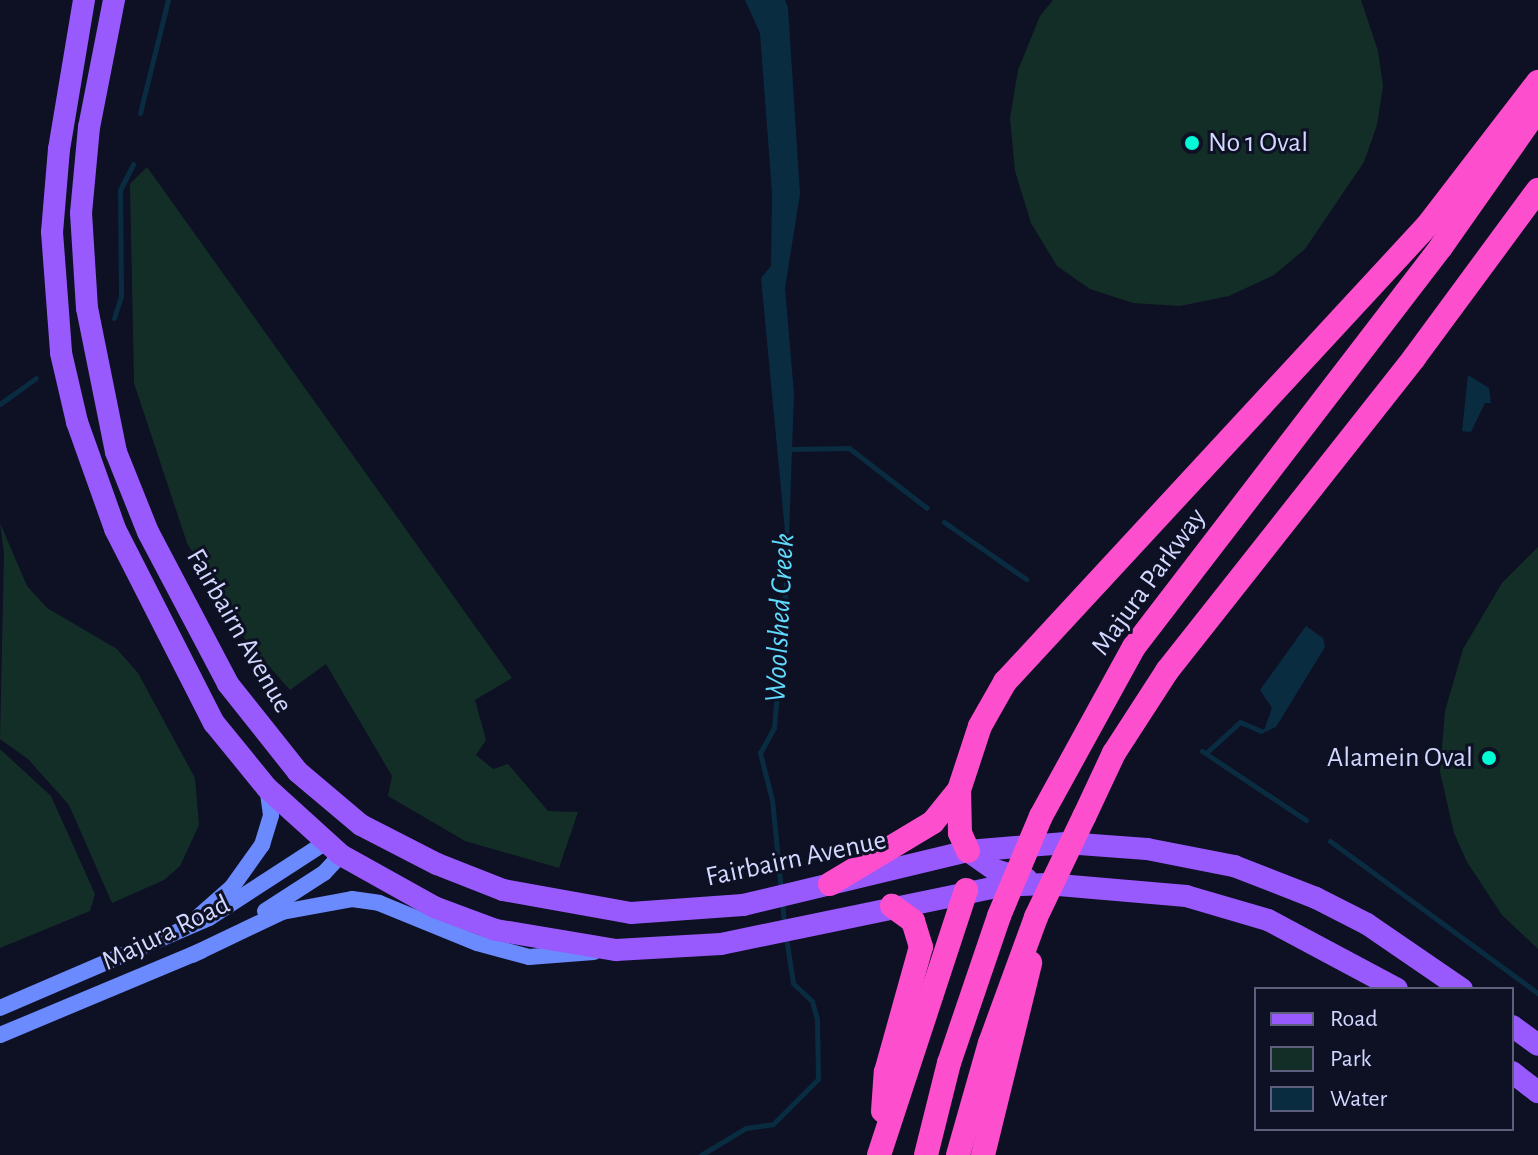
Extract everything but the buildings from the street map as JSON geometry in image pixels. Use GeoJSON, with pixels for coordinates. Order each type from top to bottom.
{"type":"FeatureCollection","features":[{"type":"Feature","properties":{"kind":"highway"},"geometry":{"type":"LineString","coordinates":[[974,856],[960,833],[959,790],[980,726],[1014,669],[1427,226],[1538,82]]}},
{"type":"Feature","properties":{"kind":"highway","name":"Majura Parkway"},"geometry":{"type":"LineString","coordinates":[[926,1155],[952,1052],[999,916],[1041,816],[1134,647],[1457,226],[1538,108]]}},
{"type":"Feature","properties":{"kind":"highway"},"geometry":{"type":"LineString","coordinates":[[958,1155],[990,1043],[1036,917],[1114,753],[1167,671],[1414,358],[1538,190]]}},
{"type":"Feature","properties":{"kind":"highway"},"geometry":{"type":"LineString","coordinates":[[826,885],[933,822],[959,790]]}},
{"type":"Feature","properties":{"kind":"highway"},"geometry":{"type":"LineString","coordinates":[[880,1150],[966,890]]}},
{"type":"Feature","properties":{"kind":"highway"},"geometry":{"type":"LineString","coordinates":[[880,1150],[886,1072],[921,947],[913,921],[892,906]]}},
{"type":"Feature","properties":{"kind":"highway"},"geometry":{"type":"LineString","coordinates":[[983,1155],[1024,994],[1036,917]]}},
{"type":"Feature","properties":{"kind":"main road"},"geometry":{"type":"LineString","coordinates":[[84,0],[59,149],[52,232],[56,312],[71,398],[110,516],[184,673],[214,723],[267,788],[333,849],[434,907],[483,925],[532,939],[616,950]]}},
{"type":"Feature","properties":{"kind":"main road","name":"Fairbairn Avenue"},"geometry":{"type":"LineString","coordinates":[[114,0],[89,127],[81,213],[87,308],[116,452],[148,532],[234,693],[298,772],[360,824],[468,878],[538,900],[631,913],[743,905],[1008,846],[1066,843],[1147,849],[1248,870],[1356,918],[1459,987]]}},
{"type":"Feature","properties":{"kind":"main road"},"geometry":{"type":"LineString","coordinates":[[181,931],[250,865],[269,824],[267,788]]}},
{"type":"Feature","properties":{"kind":"main road"},"geometry":{"type":"LineString","coordinates":[[333,849],[360,824]]}},
{"type":"Feature","properties":{"kind":"main road","name":"Majura Road"},"geometry":{"type":"LineString","coordinates":[[0,1008],[181,931],[235,905],[333,849]]}},
{"type":"Feature","properties":{"kind":"main road","name":"Majura Road"},"geometry":{"type":"LineString","coordinates":[[0,1035],[192,955],[324,873],[333,849]]}},
{"type":"Feature","properties":{"kind":"main road"},"geometry":{"type":"LineString","coordinates":[[966,890],[974,856],[1047,884]]}},
{"type":"Feature","properties":{"kind":"main road"},"geometry":{"type":"LineString","coordinates":[[192,955],[282,912],[352,899],[379,903],[477,943],[529,957],[699,947],[966,890],[1047,884],[1186,896],[1243,910],[1325,946],[1394,987]]}},
{"type":"Feature","properties":{"kind":"main road"},"geometry":{"type":"LineString","coordinates":[[1514,1027],[1538,1045]]}},
{"type":"Feature","properties":{"kind":"main road"},"geometry":{"type":"LineString","coordinates":[[1514,1074],[1538,1092]]}},
{"type":"Feature","properties":{"kind":"green space","name":"No 1 Oval"},"geometry":{"type":"Polygon","coordinates":[[[1053,0],[1361,0],[1378,51],[1383,86],[1377,125],[1364,162],[1305,249],[1274,275],[1229,296],[1180,306],[1133,303],[1090,289],[1057,266],[1031,223],[1015,171],[1010,118],[1018,70],[1040,16],[1053,0]]]}},
{"type":"Feature","properties":{"kind":"green space"},"geometry":{"type":"Polygon","coordinates":[[[147,167],[512,678],[475,700],[486,740],[476,755],[493,769],[508,764],[548,811],[578,812],[559,868],[465,841],[388,796],[392,776],[326,664],[290,690],[245,639],[187,543],[134,383],[130,184],[147,167]]]}},
{"type":"Feature","properties":{"kind":"green space"},"geometry":{"type":"Polygon","coordinates":[[[0,523],[27,586],[47,608],[117,649],[138,673],[195,778],[199,825],[180,866],[164,880],[112,903],[69,805],[28,759],[0,739],[4,553],[0,523]]]}},
{"type":"Feature","properties":{"kind":"green space","name":"Alamein Oval"},"geometry":{"type":"Polygon","coordinates":[[[1538,547],[1538,949],[1502,915],[1467,862],[1454,833],[1440,772],[1445,711],[1463,649],[1502,583],[1538,547]]]}},
{"type":"Feature","properties":{"kind":"green space"},"geometry":{"type":"Polygon","coordinates":[[[0,749],[51,796],[95,894],[90,911],[0,948],[0,749]]]}},
{"type":"Feature","properties":{"kind":"water"},"geometry":{"type":"Polygon","coordinates":[[[745,0],[785,0],[788,8],[800,194],[785,288],[794,394],[788,563],[761,278],[771,266],[772,193],[760,33],[745,0]]]}},
{"type":"Feature","properties":{"kind":"water"},"geometry":{"type":"Polygon","coordinates":[[[1468,375],[1489,388],[1491,403],[1485,403],[1471,432],[1462,431],[1468,375]]]}},
{"type":"Feature","properties":{"kind":"water"},"geometry":{"type":"Polygon","coordinates":[[[1306,626],[1323,638],[1325,647],[1276,727],[1263,733],[1272,708],[1260,690],[1306,626]]]}},
{"type":"Feature","properties":{"kind":"waterway"},"geometry":{"type":"LineString","coordinates":[[140,113],[168,0]]}},
{"type":"Feature","properties":{"kind":"waterway"},"geometry":{"type":"LineString","coordinates":[[114,318],[121,297],[120,190],[133,164]]}},
{"type":"Feature","properties":{"kind":"waterway"},"geometry":{"type":"LineString","coordinates":[[0,404],[36,378]]}},
{"type":"Feature","properties":{"kind":"waterway"},"geometry":{"type":"LineString","coordinates":[[788,449],[849,448],[927,508]]}},
{"type":"Feature","properties":{"kind":"waterway"},"geometry":{"type":"LineString","coordinates":[[944,522],[1026,579]]}},
{"type":"Feature","properties":{"kind":"waterway","name":"Woolshed Creek"},"geometry":{"type":"LineString","coordinates":[[781,891],[772,800],[760,753],[774,728],[788,559]]}},
{"type":"Feature","properties":{"kind":"waterway"},"geometry":{"type":"LineString","coordinates":[[1206,753],[1240,722],[1261,731]]}},
{"type":"Feature","properties":{"kind":"waterway"},"geometry":{"type":"LineString","coordinates":[[1202,751],[1306,820]]}},
{"type":"Feature","properties":{"kind":"waterway"},"geometry":{"type":"LineString","coordinates":[[1330,841],[1538,993]]}},
{"type":"Feature","properties":{"kind":"waterway","name":"Woolshed Creek"},"geometry":{"type":"LineString","coordinates":[[782,901],[784,923]]}},
{"type":"Feature","properties":{"kind":"waterway","name":"Woolshed Creek"},"geometry":{"type":"LineString","coordinates":[[701,1155],[746,1128],[773,1124],[818,1079],[817,1019],[812,1001],[793,983],[786,937]]}},
{"type":"Feature","properties":{"kind":"place","name":"No 1 Oval"},"geometry":{"type":"Point","coordinates":[1192,143]}},
{"type":"Feature","properties":{"kind":"place","name":"Alamein Oval"},"geometry":{"type":"Point","coordinates":[1489,758]}}]}
